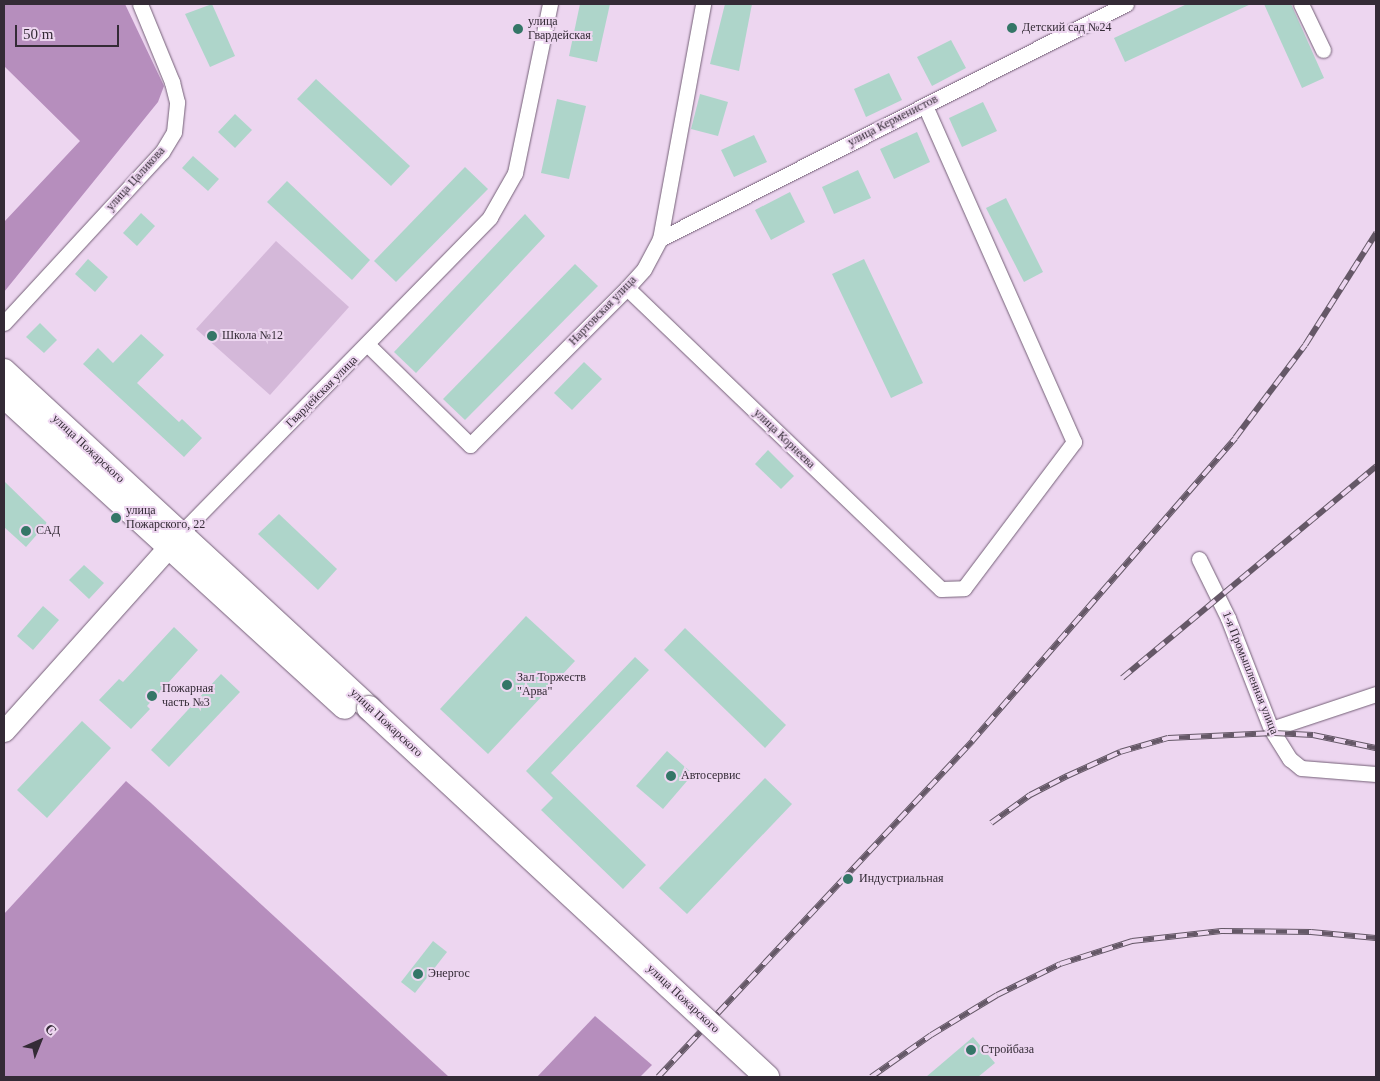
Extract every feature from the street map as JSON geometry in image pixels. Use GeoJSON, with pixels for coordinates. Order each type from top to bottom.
{"type":"FeatureCollection","features":[{"type":"Feature","properties":{"kind":"main road","name":"улица Пожарского"},"geometry":{"type":"LineString","coordinates":[[4,371],[175,540],[362,712],[767,1077]]}},
{"type":"Feature","properties":{"kind":"main road","name":"улица Пожарского"},"geometry":{"type":"LineString","coordinates":[[4,396],[175,540]]}},
{"type":"Feature","properties":{"kind":"main road","name":"улица Пожарского"},"geometry":{"type":"LineString","coordinates":[[362,712],[742,1077]]}},
{"type":"Feature","properties":{"kind":"street","name":"улица Цаликова"},"geometry":{"type":"LineString","coordinates":[[4,323],[162,152],[174,132],[176,102],[172,82],[140,4]]}},
{"type":"Feature","properties":{"kind":"street","name":"Гвардейская улица"},"geometry":{"type":"LineString","coordinates":[[4,731],[175,540],[368,345],[490,218],[515,173],[550,4]]}},
{"type":"Feature","properties":{"kind":"street","name":"Нартовская улица"},"geometry":{"type":"LineString","coordinates":[[368,345],[470,445],[627,288],[644,269],[660,239],[703,4]]}},
{"type":"Feature","properties":{"kind":"street","name":"улица Керменистов"},"geometry":{"type":"LineString","coordinates":[[660,239],[1126,4]]}},
{"type":"Feature","properties":{"kind":"street"},"geometry":{"type":"LineString","coordinates":[[1301,4],[1323,50]]}},
{"type":"Feature","properties":{"kind":"street","name":"улица Корнеева"},"geometry":{"type":"LineString","coordinates":[[627,288],[941,589],[964,588],[1074,442],[925,105]]}},
{"type":"Feature","properties":{"kind":"street","name":"1-я Промышленная улица"},"geometry":{"type":"LineString","coordinates":[[1199,560],[1228,618],[1271,729],[1290,759],[1301,768],[1376,774]]}},
{"type":"Feature","properties":{"kind":"street"},"geometry":{"type":"LineString","coordinates":[[1271,729],[1376,694]]}},
{"type":"Feature","properties":{"kind":"shaded area"},"geometry":{"type":"Polygon","coordinates":[[[4,4],[125,4],[164,86],[158,102],[4,292],[4,222],[80,141],[4,66],[4,4]]]}},
{"type":"Feature","properties":{"kind":"shaded area"},"geometry":{"type":"Polygon","coordinates":[[[276,241],[349,307],[270,395],[196,329],[276,241]]]}},
{"type":"Feature","properties":{"kind":"shaded area"},"geometry":{"type":"Polygon","coordinates":[[[126,781],[449,1077],[4,1077],[4,914],[126,781]]]}},
{"type":"Feature","properties":{"kind":"shaded area"},"geometry":{"type":"Polygon","coordinates":[[[595,1016],[652,1065],[640,1077],[537,1077],[595,1016]]]}},
{"type":"Feature","properties":{"kind":"building"},"geometry":{"type":"Polygon","coordinates":[[[212,4],[235,56],[210,67],[185,14],[212,4]]]}},
{"type":"Feature","properties":{"kind":"building"},"geometry":{"type":"Polygon","coordinates":[[[580,4],[610,4],[597,62],[569,56],[580,4]]]}},
{"type":"Feature","properties":{"kind":"building"},"geometry":{"type":"Polygon","coordinates":[[[725,4],[752,4],[739,71],[710,64],[725,4]]]}},
{"type":"Feature","properties":{"kind":"building"},"geometry":{"type":"Polygon","coordinates":[[[1187,4],[1251,4],[1125,62],[1114,38],[1187,4]]]}},
{"type":"Feature","properties":{"kind":"building"},"geometry":{"type":"Polygon","coordinates":[[[1264,4],[1291,4],[1324,78],[1302,88],[1264,4]]]}},
{"type":"Feature","properties":{"kind":"building"},"geometry":{"type":"Polygon","coordinates":[[[951,40],[966,68],[932,86],[917,57],[951,40]]]}},
{"type":"Feature","properties":{"kind":"building"},"geometry":{"type":"Polygon","coordinates":[[[889,73],[902,100],[866,117],[854,89],[889,73]]]}},
{"type":"Feature","properties":{"kind":"building"},"geometry":{"type":"Polygon","coordinates":[[[316,79],[410,166],[391,186],[297,99],[316,79]]]}},
{"type":"Feature","properties":{"kind":"building"},"geometry":{"type":"Polygon","coordinates":[[[700,94],[728,102],[718,136],[691,129],[700,94]]]}},
{"type":"Feature","properties":{"kind":"building"},"geometry":{"type":"Polygon","coordinates":[[[557,99],[586,106],[569,179],[541,173],[557,99]]]}},
{"type":"Feature","properties":{"kind":"building"},"geometry":{"type":"Polygon","coordinates":[[[983,102],[997,131],[962,147],[949,118],[983,102]]]}},
{"type":"Feature","properties":{"kind":"building"},"geometry":{"type":"Polygon","coordinates":[[[235,114],[252,130],[235,148],[218,132],[235,114]]]}},
{"type":"Feature","properties":{"kind":"building"},"geometry":{"type":"Polygon","coordinates":[[[917,132],[930,162],[894,179],[880,149],[917,132]]]}},
{"type":"Feature","properties":{"kind":"building"},"geometry":{"type":"Polygon","coordinates":[[[754,135],[767,162],[734,177],[721,150],[754,135]]]}},
{"type":"Feature","properties":{"kind":"building"},"geometry":{"type":"Polygon","coordinates":[[[193,156],[219,179],[208,191],[182,168],[193,156]]]}},
{"type":"Feature","properties":{"kind":"building"},"geometry":{"type":"Polygon","coordinates":[[[465,167],[488,189],[396,282],[374,261],[465,167]]]}},
{"type":"Feature","properties":{"kind":"building"},"geometry":{"type":"Polygon","coordinates":[[[858,170],[871,198],[834,214],[822,187],[858,170]]]}},
{"type":"Feature","properties":{"kind":"building"},"geometry":{"type":"Polygon","coordinates":[[[287,181],[370,260],[352,280],[267,202],[287,181]]]}},
{"type":"Feature","properties":{"kind":"building"},"geometry":{"type":"Polygon","coordinates":[[[790,192],[805,222],[771,240],[755,210],[790,192]]]}},
{"type":"Feature","properties":{"kind":"building"},"geometry":{"type":"Polygon","coordinates":[[[1006,198],[1043,272],[1024,282],[986,208],[1006,198]]]}},
{"type":"Feature","properties":{"kind":"building"},"geometry":{"type":"Polygon","coordinates":[[[141,213],[155,226],[137,246],[123,233],[141,213]]]}},
{"type":"Feature","properties":{"kind":"building"},"geometry":{"type":"Polygon","coordinates":[[[525,214],[545,236],[416,373],[394,352],[525,214]]]}},
{"type":"Feature","properties":{"kind":"building"},"geometry":{"type":"Polygon","coordinates":[[[88,259],[108,277],[95,292],[75,274],[88,259]]]}},
{"type":"Feature","properties":{"kind":"building"},"geometry":{"type":"Polygon","coordinates":[[[864,259],[923,383],[891,398],[832,274],[864,259]]]}},
{"type":"Feature","properties":{"kind":"building"},"geometry":{"type":"Polygon","coordinates":[[[575,264],[598,286],[465,420],[443,399],[575,264]]]}},
{"type":"Feature","properties":{"kind":"building"},"geometry":{"type":"Polygon","coordinates":[[[40,323],[57,340],[44,353],[26,337],[40,323]]]}},
{"type":"Feature","properties":{"kind":"building"},"geometry":{"type":"Polygon","coordinates":[[[141,334],[164,355],[137,383],[179,422],[182,419],[202,438],[184,457],[83,364],[98,348],[113,363],[141,334]]]}},
{"type":"Feature","properties":{"kind":"building"},"geometry":{"type":"Polygon","coordinates":[[[584,362],[602,379],[572,410],[554,393],[584,362]]]}},
{"type":"Feature","properties":{"kind":"building"},"geometry":{"type":"Polygon","coordinates":[[[768,450],[794,476],[781,489],[755,464],[768,450]]]}},
{"type":"Feature","properties":{"kind":"building"},"geometry":{"type":"Polygon","coordinates":[[[4,481],[47,523],[26,547],[4,527],[4,481]]]}},
{"type":"Feature","properties":{"kind":"building"},"geometry":{"type":"Polygon","coordinates":[[[279,514],[337,569],[318,590],[258,534],[279,514]]]}},
{"type":"Feature","properties":{"kind":"building"},"geometry":{"type":"Polygon","coordinates":[[[84,565],[104,583],[89,599],[69,580],[84,565]]]}},
{"type":"Feature","properties":{"kind":"building"},"geometry":{"type":"Polygon","coordinates":[[[43,606],[59,620],[33,650],[17,636],[43,606]]]}},
{"type":"Feature","properties":{"kind":"building","name":"Зал Торжеств \"Арва\""},"geometry":{"type":"Polygon","coordinates":[[[526,616],[575,661],[488,754],[440,709],[526,616]]]}},
{"type":"Feature","properties":{"kind":"building"},"geometry":{"type":"Polygon","coordinates":[[[174,627],[198,650],[147,706],[150,709],[131,729],[99,700],[119,679],[123,682],[174,627]]]}},
{"type":"Feature","properties":{"kind":"building"},"geometry":{"type":"Polygon","coordinates":[[[685,628],[786,725],[765,748],[664,650],[685,628]]]}},
{"type":"Feature","properties":{"kind":"building"},"geometry":{"type":"Polygon","coordinates":[[[635,657],[649,670],[551,773],[646,865],[623,889],[541,810],[553,798],[526,771],[635,657]]]}},
{"type":"Feature","properties":{"kind":"building"},"geometry":{"type":"Polygon","coordinates":[[[221,674],[240,692],[169,767],[151,750],[221,674]]]}},
{"type":"Feature","properties":{"kind":"building"},"geometry":{"type":"Polygon","coordinates":[[[82,721],[111,748],[47,818],[17,790],[82,721]]]}},
{"type":"Feature","properties":{"kind":"building"},"geometry":{"type":"Polygon","coordinates":[[[667,751],[693,774],[663,809],[636,786],[667,751]]]}},
{"type":"Feature","properties":{"kind":"building"},"geometry":{"type":"Polygon","coordinates":[[[765,778],[792,804],[687,914],[659,888],[765,778]]]}},
{"type":"Feature","properties":{"kind":"building","name":"Энергос"},"geometry":{"type":"Polygon","coordinates":[[[433,941],[447,952],[415,993],[401,982],[433,941]]]}},
{"type":"Feature","properties":{"kind":"building","name":"Стройбаза"},"geometry":{"type":"Polygon","coordinates":[[[973,1037],[995,1063],[978,1077],[926,1077],[973,1037]]]}},
{"type":"Feature","properties":{"kind":"railway"},"geometry":{"type":"LineString","coordinates":[[658,1077],[972,741],[1235,438],[1305,345],[1376,233]]}},
{"type":"Feature","properties":{"kind":"railway"},"geometry":{"type":"LineString","coordinates":[[1122,678],[1376,466]]}},
{"type":"Feature","properties":{"kind":"railway"},"geometry":{"type":"LineString","coordinates":[[991,823],[1030,795],[1067,776],[1120,752],[1168,738],[1274,733],[1313,735],[1376,748]]}},
{"type":"Feature","properties":{"kind":"railway"},"geometry":{"type":"LineString","coordinates":[[871,1077],[931,1035],[997,995],[1060,964],[1132,941],[1221,931],[1311,932],[1376,938]]}},
{"type":"Feature","properties":{"kind":"place","name":"Детский сад №24"},"geometry":{"type":"Point","coordinates":[1012,28]}},
{"type":"Feature","properties":{"kind":"place","name":"улица Гвардейская"},"geometry":{"type":"Point","coordinates":[518,29]}},
{"type":"Feature","properties":{"kind":"place","name":"Школа №12"},"geometry":{"type":"Point","coordinates":[212,336]}},
{"type":"Feature","properties":{"kind":"place","name":"улица Пожарского, 22"},"geometry":{"type":"Point","coordinates":[116,518]}},
{"type":"Feature","properties":{"kind":"place","name":"САД"},"geometry":{"type":"Point","coordinates":[26,531]}},
{"type":"Feature","properties":{"kind":"place","name":"Зал Торжеств \"Арва\""},"geometry":{"type":"Point","coordinates":[507,685]}},
{"type":"Feature","properties":{"kind":"place","name":"Пожарная часть №3"},"geometry":{"type":"Point","coordinates":[152,696]}},
{"type":"Feature","properties":{"kind":"place","name":"Автосервис"},"geometry":{"type":"Point","coordinates":[671,776]}},
{"type":"Feature","properties":{"kind":"place","name":"Индустриальная"},"geometry":{"type":"Point","coordinates":[848,879]}},
{"type":"Feature","properties":{"kind":"place","name":"Энергос"},"geometry":{"type":"Point","coordinates":[418,974]}},
{"type":"Feature","properties":{"kind":"place","name":"Стройбаза"},"geometry":{"type":"Point","coordinates":[971,1050]}}]}
